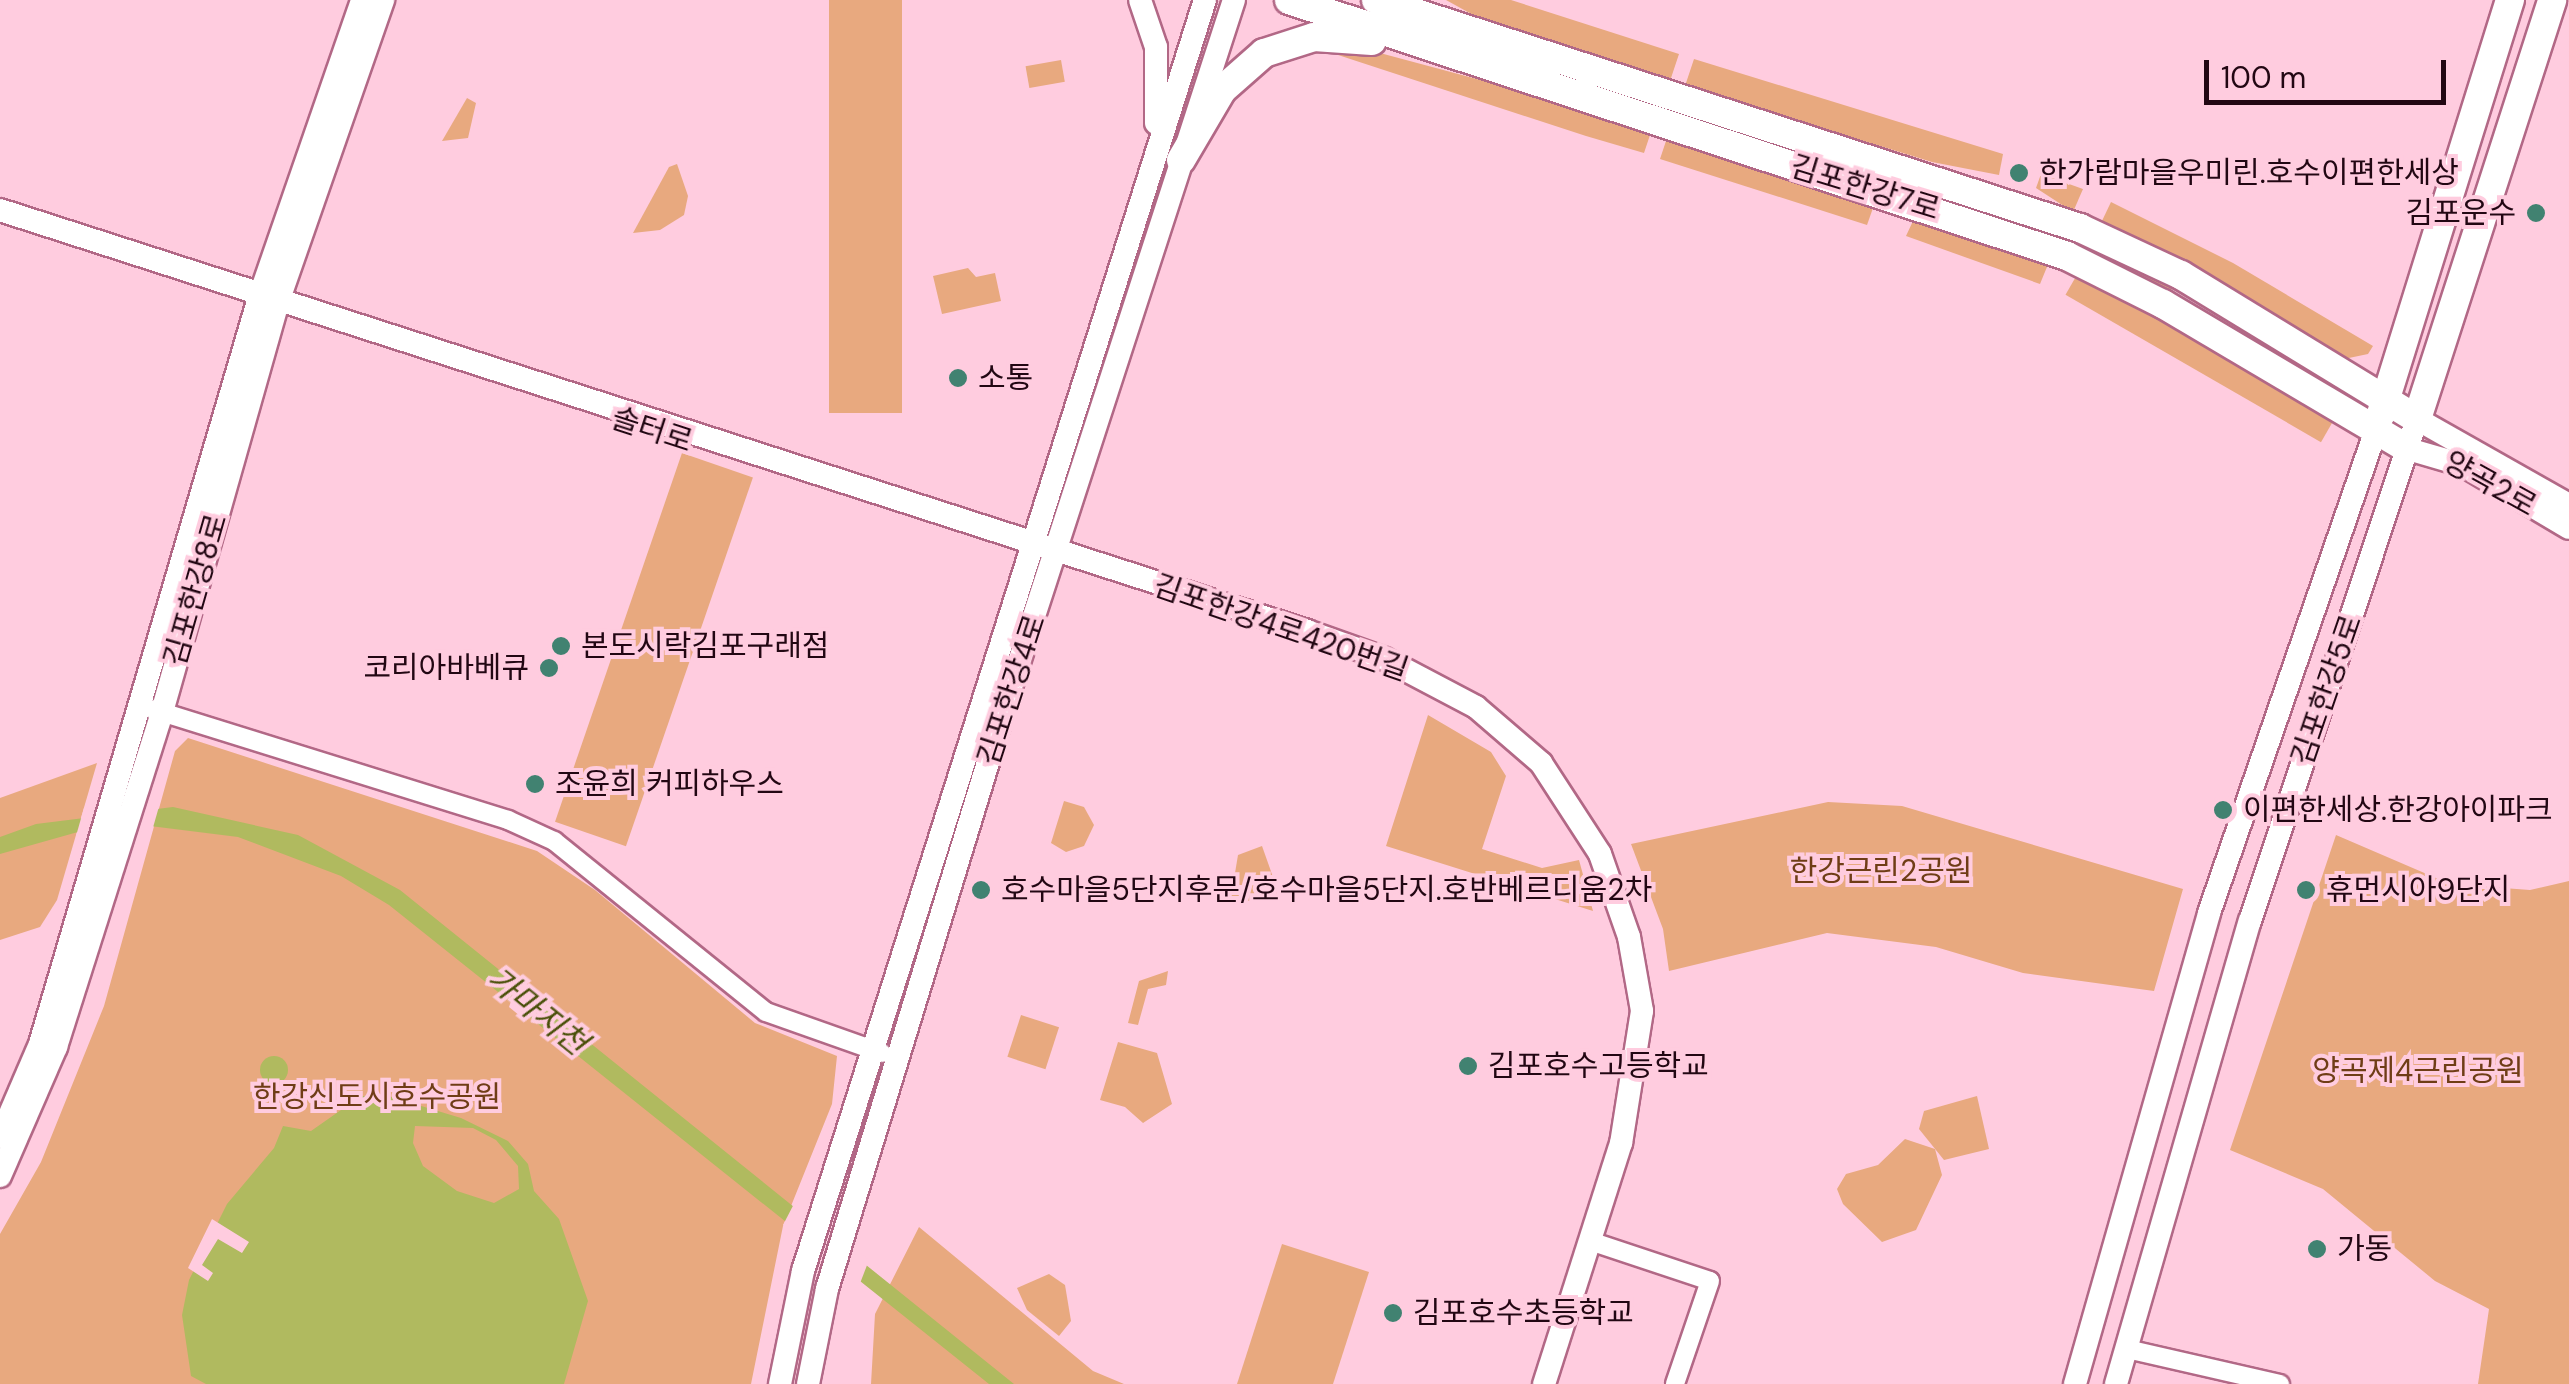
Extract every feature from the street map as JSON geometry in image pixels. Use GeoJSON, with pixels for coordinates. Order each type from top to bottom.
{"type":"FeatureCollection","features":[{"type":"Feature","properties":{"kind":"main road","name":"김포한강7로"},"geometry":{"type":"LineString","coordinates":[[1289,0],[2067,256],[2163,304],[2408,449]]}},
{"type":"Feature","properties":{"kind":"main road","name":"김포한강7로"},"geometry":{"type":"LineString","coordinates":[[1376,0],[2080,228],[2181,276],[2418,420]]}},
{"type":"Feature","properties":{"kind":"main road","name":"김포한강5로"},"geometry":{"type":"LineString","coordinates":[[2376,430],[2510,0]]}},
{"type":"Feature","properties":{"kind":"main road","name":"김포한강5로"},"geometry":{"type":"LineString","coordinates":[[2418,420],[2552,0]]}},
{"type":"Feature","properties":{"kind":"main road"},"geometry":{"type":"LineString","coordinates":[[1168,156],[1222,90],[1278,46],[1343,35],[1482,64]]}},
{"type":"Feature","properties":{"kind":"main road"},"geometry":{"type":"LineString","coordinates":[[2340,373],[2372,374],[2404,347]]}},
{"type":"Feature","properties":{"kind":"street","name":"김포한강8로"},"geometry":{"type":"LineString","coordinates":[[0,1176],[34,1107],[268,300],[362,0]]}},
{"type":"Feature","properties":{"kind":"street","name":"김포한강8로"},"geometry":{"type":"LineString","coordinates":[[268,300],[383,0]]}},
{"type":"Feature","properties":{"kind":"street"},"geometry":{"type":"LineString","coordinates":[[1140,0],[1156,47],[1168,156]]}},
{"type":"Feature","properties":{"kind":"street","name":"김포한강4로"},"geometry":{"type":"LineString","coordinates":[[808,1384],[828,1289],[856,1195],[1057,554],[1168,156],[1204,0]]}},
{"type":"Feature","properties":{"kind":"street","name":"김포한강4로"},"geometry":{"type":"LineString","coordinates":[[780,1384],[804,1272],[1030,544],[1168,156],[1234,0]]}},
{"type":"Feature","properties":{"kind":"street"},"geometry":{"type":"LineString","coordinates":[[1408,0],[1448,22]]}},
{"type":"Feature","properties":{"kind":"street","name":"솔터로"},"geometry":{"type":"LineString","coordinates":[[0,210],[268,300],[828,472],[1057,554]]}},
{"type":"Feature","properties":{"kind":"street","name":"김포한강5로"},"geometry":{"type":"LineString","coordinates":[[2116,1384],[2250,920],[2418,420]]}},
{"type":"Feature","properties":{"kind":"street","name":"양곡2로"},"geometry":{"type":"LineString","coordinates":[[2418,420],[2569,505]]}},
{"type":"Feature","properties":{"kind":"street","name":"김포한강5로"},"geometry":{"type":"LineString","coordinates":[[2075,1384],[2209,913],[2376,430]]}},
{"type":"Feature","properties":{"kind":"street","name":"양곡2로"},"geometry":{"type":"LineString","coordinates":[[2408,449],[2462,465],[2569,528]]}},
{"type":"Feature","properties":{"kind":"street","name":"김포한강4로420번길"},"geometry":{"type":"LineString","coordinates":[[1057,554],[1385,659],[1476,707],[1540,763],[1600,854],[1629,937],[1642,1011],[1631,1106],[1544,1384]]}},
{"type":"Feature","properties":{"kind":"street"},"geometry":{"type":"LineString","coordinates":[[152,708],[508,820],[554,841],[766,1012],[898,1058]]}},
{"type":"Feature","properties":{"kind":"street","name":"김포한강8로"},"geometry":{"type":"LineString","coordinates":[[0,1137],[40,1044],[103,868]]}},
{"type":"Feature","properties":{"kind":"street"},"geometry":{"type":"LineString","coordinates":[[1590,1241],[1710,1281],[1675,1384]]}},
{"type":"Feature","properties":{"kind":"street"},"geometry":{"type":"LineString","coordinates":[[2128,1349],[2280,1384]]}},
{"type":"Feature","properties":{"kind":"green space"},"geometry":{"type":"Polygon","coordinates":[[[829,0],[902,0],[902,413],[829,413],[829,0]]]}},
{"type":"Feature","properties":{"kind":"green space"},"geometry":{"type":"Polygon","coordinates":[[[1446,0],[1511,0],[1679,54],[1670,81],[1475,16],[1446,0]]]}},
{"type":"Feature","properties":{"kind":"green space"},"geometry":{"type":"Polygon","coordinates":[[[1339,42],[1514,89],[1651,132],[1644,153],[1335,54],[1339,42]]]}},
{"type":"Feature","properties":{"kind":"green space"},"geometry":{"type":"Polygon","coordinates":[[[1694,59],[2003,154],[1999,175],[1932,162],[1685,86],[1694,59]]]}},
{"type":"Feature","properties":{"kind":"green space"},"geometry":{"type":"Polygon","coordinates":[[[1061,60],[1065,82],[1029,88],[1026,66],[1061,60]]]}},
{"type":"Feature","properties":{"kind":"green space"},"geometry":{"type":"Polygon","coordinates":[[[467,98],[476,103],[468,138],[442,141],[467,98]]]}},
{"type":"Feature","properties":{"kind":"green space"},"geometry":{"type":"Polygon","coordinates":[[[1667,138],[1848,193],[1873,208],[1867,225],[1660,159],[1667,138]]]}},
{"type":"Feature","properties":{"kind":"green space"},"geometry":{"type":"Polygon","coordinates":[[[677,164],[688,196],[684,215],[660,230],[633,233],[669,167],[677,164]]]}},
{"type":"Feature","properties":{"kind":"green space"},"geometry":{"type":"Polygon","coordinates":[[[2041,174],[2083,189],[2073,212],[2036,188],[2041,174]]]}},
{"type":"Feature","properties":{"kind":"green space"},"geometry":{"type":"Polygon","coordinates":[[[2111,202],[2233,263],[2373,346],[2368,354],[2344,359],[2101,223],[2111,202]]]}},
{"type":"Feature","properties":{"kind":"green space"},"geometry":{"type":"Polygon","coordinates":[[[1913,221],[1959,229],[2049,262],[2040,284],[1906,236],[1913,221]]]}},
{"type":"Feature","properties":{"kind":"green space"},"geometry":{"type":"Polygon","coordinates":[[[2085,244],[2170,285],[2172,291],[2082,249],[2085,244]]]}},
{"type":"Feature","properties":{"kind":"green space"},"geometry":{"type":"Polygon","coordinates":[[[968,268],[976,277],[995,273],[1001,301],[942,314],[933,276],[968,268]]]}},
{"type":"Feature","properties":{"kind":"green space"},"geometry":{"type":"Polygon","coordinates":[[[2078,273],[2333,420],[2321,442],[2066,295],[2078,273]]]}},
{"type":"Feature","properties":{"kind":"green space"},"geometry":{"type":"Polygon","coordinates":[[[682,453],[753,477],[626,846],[555,822],[682,453]]]}},
{"type":"Feature","properties":{"kind":"green space"},"geometry":{"type":"Polygon","coordinates":[[[1428,715],[1491,752],[1506,776],[1482,849],[1542,868],[1579,860],[1593,911],[1386,846],[1428,715]]]}},
{"type":"Feature","properties":{"kind":"green space","name":"한강신도시호수공원"},"geometry":{"type":"Polygon","coordinates":[[[188,738],[537,851],[595,890],[755,1023],[837,1056],[832,1104],[783,1226],[751,1384],[0,1384],[0,1234],[41,1162],[104,1006],[175,751],[188,738]]]}},
{"type":"Feature","properties":{"kind":"green space"},"geometry":{"type":"Polygon","coordinates":[[[97,763],[57,900],[40,927],[0,940],[0,798],[97,763]]]}},
{"type":"Feature","properties":{"kind":"green space"},"geometry":{"type":"Polygon","coordinates":[[[1064,801],[1084,807],[1094,825],[1084,846],[1066,852],[1051,843],[1064,801]]]}},
{"type":"Feature","properties":{"kind":"green space","name":"한강근린2공원"},"geometry":{"type":"Polygon","coordinates":[[[1828,802],[1902,806],[2183,889],[2154,991],[2023,973],[1936,947],[1827,933],[1669,971],[1663,929],[1631,844],[1828,802]]]}},
{"type":"Feature","properties":{"kind":"green space","name":"양곡제4근린공원"},"geometry":{"type":"Polygon","coordinates":[[[2336,835],[2450,884],[2530,890],[2569,881],[2569,1384],[2478,1384],[2489,1309],[2435,1281],[2323,1189],[2230,1150],[2336,835]]]}},
{"type":"Feature","properties":{"kind":"green space"},"geometry":{"type":"Polygon","coordinates":[[[1262,846],[1280,897],[1230,903],[1238,855],[1262,846]]]}},
{"type":"Feature","properties":{"kind":"green space"},"geometry":{"type":"Polygon","coordinates":[[[1168,971],[1166,985],[1148,989],[1138,1025],[1128,1023],[1139,981],[1168,971]]]}},
{"type":"Feature","properties":{"kind":"green space"},"geometry":{"type":"Polygon","coordinates":[[[1021,1015],[1059,1027],[1045,1069],[1007,1057],[1021,1015]]]}},
{"type":"Feature","properties":{"kind":"green space"},"geometry":{"type":"Polygon","coordinates":[[[1118,1042],[1157,1053],[1172,1104],[1143,1123],[1125,1107],[1100,1100],[1118,1042]]]}},
{"type":"Feature","properties":{"kind":"green space"},"geometry":{"type":"Polygon","coordinates":[[[1977,1096],[1989,1149],[1944,1160],[1919,1129],[1924,1111],[1977,1096]]]}},
{"type":"Feature","properties":{"kind":"green space"},"geometry":{"type":"Polygon","coordinates":[[[1905,1139],[1935,1149],[1942,1175],[1916,1230],[1882,1242],[1843,1204],[1837,1189],[1846,1174],[1878,1165],[1905,1139]]]}},
{"type":"Feature","properties":{"kind":"green space"},"geometry":{"type":"Polygon","coordinates":[[[919,1227],[1093,1371],[1124,1384],[871,1384],[875,1314],[919,1227]]]}},
{"type":"Feature","properties":{"kind":"green space"},"geometry":{"type":"Polygon","coordinates":[[[1282,1244],[1369,1272],[1333,1384],[1237,1384],[1282,1244]]]}},
{"type":"Feature","properties":{"kind":"green space"},"geometry":{"type":"Polygon","coordinates":[[[1049,1274],[1065,1285],[1071,1321],[1059,1336],[1027,1310],[1017,1288],[1049,1274]]]}},
{"type":"Feature","properties":{"kind":"water","name":"가마지천"},"geometry":{"type":"Polygon","coordinates":[[[173,807],[298,835],[400,890],[1014,1384],[989,1384],[389,905],[341,876],[238,837],[142,825],[92,828],[0,854],[0,837],[36,824],[173,807]]]}},
{"type":"Feature","properties":{"kind":"water"},"geometry":{"type":"Polygon","coordinates":[[[274,1056],[284,1060],[288,1070],[284,1080],[274,1084],[264,1080],[260,1070],[264,1060],[274,1056]]]}},
{"type":"Feature","properties":{"kind":"water"},"geometry":{"type":"Polygon","coordinates":[[[361,1096],[388,1096],[461,1118],[508,1141],[528,1164],[534,1191],[559,1219],[588,1301],[564,1384],[206,1384],[191,1376],[182,1315],[189,1280],[227,1204],[274,1148],[283,1126],[311,1131],[361,1096]],[[415,1126],[413,1143],[423,1166],[457,1191],[494,1203],[519,1189],[518,1166],[496,1140],[473,1128],[415,1126]]]}},
{"type":"Feature","properties":{"kind":"pier"},"geometry":{"type":"Polygon","coordinates":[[[160,803],[152,831],[76,836],[84,808],[160,803]]]}},
{"type":"Feature","properties":{"kind":"pier"},"geometry":{"type":"Polygon","coordinates":[[[519,978],[530,987],[520,1016],[509,1007],[519,978]]]}},
{"type":"Feature","properties":{"kind":"pier"},"geometry":{"type":"Polygon","coordinates":[[[796,1200],[869,1260],[859,1286],[783,1225],[796,1200]]]}},
{"type":"Feature","properties":{"kind":"pier"},"geometry":{"type":"Polygon","coordinates":[[[212,1219],[249,1242],[242,1253],[218,1239],[202,1265],[213,1273],[208,1281],[188,1268],[212,1219]]]}},
{"type":"Feature","properties":{"kind":"place","name":"한가람마을우미린.호수이편한세상"},"geometry":{"type":"Point","coordinates":[2019,173]}},
{"type":"Feature","properties":{"kind":"place","name":"김포운수"},"geometry":{"type":"Point","coordinates":[2536,213]}},
{"type":"Feature","properties":{"kind":"place","name":"소통"},"geometry":{"type":"Point","coordinates":[958,378]}},
{"type":"Feature","properties":{"kind":"place","name":"본도시락김포구래점"},"geometry":{"type":"Point","coordinates":[561,646]}},
{"type":"Feature","properties":{"kind":"place","name":"코리아바베큐"},"geometry":{"type":"Point","coordinates":[549,668]}},
{"type":"Feature","properties":{"kind":"place","name":"조윤희 커피하우스"},"geometry":{"type":"Point","coordinates":[535,784]}},
{"type":"Feature","properties":{"kind":"place","name":"이편한세상.한강아이파크"},"geometry":{"type":"Point","coordinates":[2223,810]}},
{"type":"Feature","properties":{"kind":"place","name":"호수마을5단지후문/호수마을5단지.호반베르디움2차"},"geometry":{"type":"Point","coordinates":[981,890]}},
{"type":"Feature","properties":{"kind":"place","name":"휴먼시아9단지"},"geometry":{"type":"Point","coordinates":[2306,890]}},
{"type":"Feature","properties":{"kind":"place","name":"김포호수고등학교"},"geometry":{"type":"Point","coordinates":[1468,1066]}},
{"type":"Feature","properties":{"kind":"place","name":"가동"},"geometry":{"type":"Point","coordinates":[2317,1249]}},
{"type":"Feature","properties":{"kind":"place","name":"김포호수초등학교"},"geometry":{"type":"Point","coordinates":[1393,1313]}}]}
